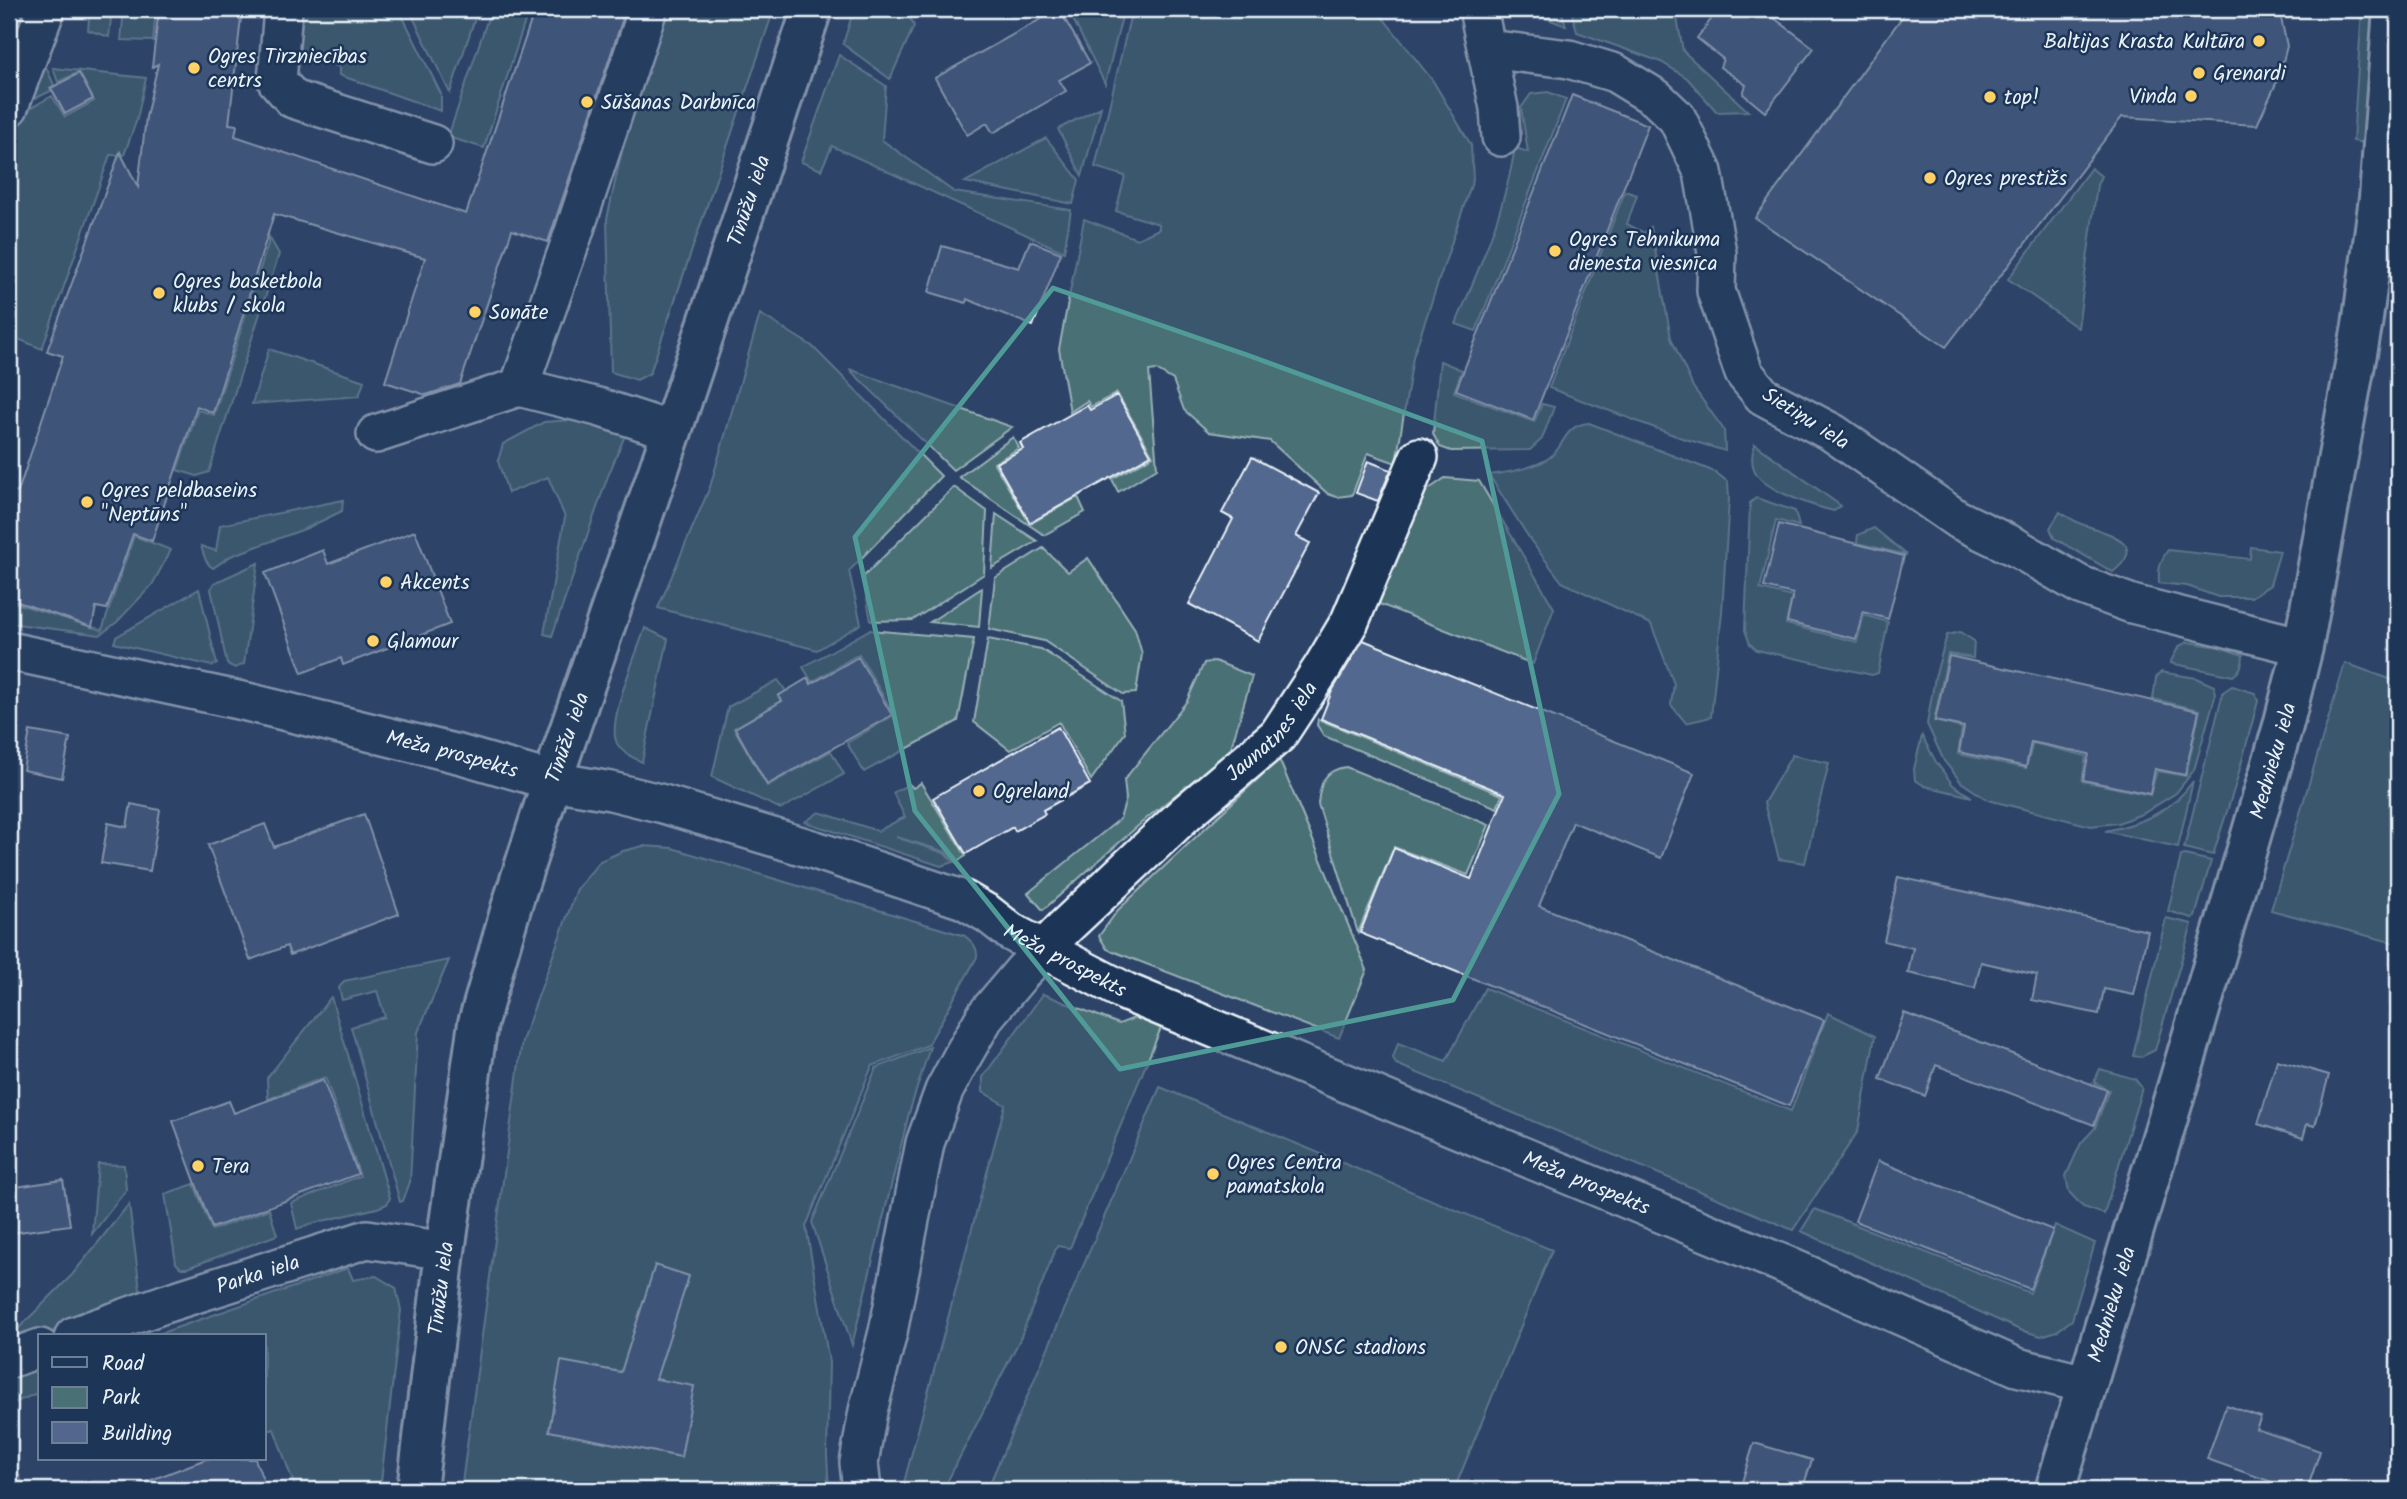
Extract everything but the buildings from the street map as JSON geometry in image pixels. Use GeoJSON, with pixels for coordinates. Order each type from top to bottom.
{"type":"FeatureCollection","features":[{"type":"Feature","properties":{"kind":"main road","name":"Tīnūžu iela"},"geometry":{"type":"LineString","coordinates":[[417,1490],[445,1251],[478,1023],[552,781],[812,9]]}},
{"type":"Feature","properties":{"kind":"main road","name":"Mednieku iela"},"geometry":{"type":"LineString","coordinates":[[2054,1490],[2180,1078],[2279,739],[2302,647],[2362,326],[2379,198],[2393,9]]}},
{"type":"Feature","properties":{"kind":"street"},"geometry":{"type":"LineString","coordinates":[[9,107],[46,9]]}},
{"type":"Feature","properties":{"kind":"street"},"geometry":{"type":"LineString","coordinates":[[283,9],[277,80],[293,99],[433,144]]}},
{"type":"Feature","properties":{"kind":"street"},"geometry":{"type":"LineString","coordinates":[[519,387],[648,9]]}},
{"type":"Feature","properties":{"kind":"street"},"geometry":{"type":"LineString","coordinates":[[1478,9],[1499,108],[1501,138]]}},
{"type":"Feature","properties":{"kind":"street","name":"Sietiņu iela"},"geometry":{"type":"LineString","coordinates":[[1487,49],[1569,59],[1615,73],[1656,98],[1677,118],[1703,172],[1717,253],[1716,291],[1744,373],[1763,396],[1833,433],[1957,519],[2017,548],[2080,585],[2132,604],[2302,647]]}},
{"type":"Feature","properties":{"kind":"street"},"geometry":{"type":"LineString","coordinates":[[376,434],[519,387],[598,407],[672,431]]}},
{"type":"Feature","properties":{"kind":"street","name":"Jaunatnes iela"},"geometry":{"type":"LineString","coordinates":[[862,1490],[859,1463],[868,1411],[888,1332],[925,1143],[944,1091],[986,1015],[1044,950],[1186,813],[1278,735],[1350,621],[1419,457]]}},
{"type":"Feature","properties":{"kind":"street","name":"Meža prospekts"},"geometry":{"type":"LineString","coordinates":[[9,651],[247,702],[462,755],[552,781],[611,791],[663,804],[815,850],[964,900],[1011,932],[1126,992],[1781,1262],[2017,1367],[2085,1384]]}},
{"type":"Feature","properties":{"kind":"street","name":"Parka iela"},"geometry":{"type":"LineString","coordinates":[[80,1334],[367,1239],[394,1241],[445,1251]]}},
{"type":"Feature","properties":{"kind":"street"},"geometry":{"type":"LineString","coordinates":[[9,1359],[38,1349]]}},
{"type":"Feature","properties":{"kind":"highlighted area"},"geometry":{"type":"Polygon","coordinates":[[[1053,288],[1250,356],[1482,441],[1559,794],[1453,1000],[1120,1069],[915,811],[855,537],[1053,288]]]}},
{"type":"Feature","properties":{"kind":"green space"},"geometry":{"type":"Polygon","coordinates":[[[90,9],[112,9],[109,37],[88,30],[90,9]]]}},
{"type":"Feature","properties":{"kind":"green space"},"geometry":{"type":"Polygon","coordinates":[[[124,9],[156,9],[153,41],[121,40],[124,9]]]}},
{"type":"Feature","properties":{"kind":"green space"},"geometry":{"type":"Polygon","coordinates":[[[293,9],[399,9],[441,94],[441,111],[339,75],[339,67],[297,51],[293,9]]]}},
{"type":"Feature","properties":{"kind":"green space"},"geometry":{"type":"Polygon","coordinates":[[[409,9],[478,9],[450,93],[409,9]]]}},
{"type":"Feature","properties":{"kind":"green space"},"geometry":{"type":"Polygon","coordinates":[[[491,9],[529,9],[484,148],[448,137],[491,9]]]}},
{"type":"Feature","properties":{"kind":"green space"},"geometry":{"type":"Polygon","coordinates":[[[660,9],[774,9],[650,373],[637,380],[611,372],[607,219],[636,86],[660,9]]]}},
{"type":"Feature","properties":{"kind":"green space"},"geometry":{"type":"Polygon","coordinates":[[[854,9],[906,9],[914,26],[890,79],[843,44],[854,9]]]}},
{"type":"Feature","properties":{"kind":"green space"},"geometry":{"type":"Polygon","coordinates":[[[1068,9],[1124,9],[1105,84],[1068,9]]]}},
{"type":"Feature","properties":{"kind":"green space"},"geometry":{"type":"Polygon","coordinates":[[[1132,9],[1376,9],[1433,81],[1471,145],[1473,179],[1413,357],[1396,463],[1368,453],[1352,495],[1337,497],[1328,494],[1270,441],[1209,432],[1184,410],[1173,380],[1156,370],[1149,371],[1157,468],[1118,492],[1112,479],[1153,456],[1117,393],[1091,407],[1087,401],[1070,412],[1059,349],[1084,219],[1137,239],[1159,229],[1159,224],[1116,211],[1125,176],[1095,167],[1132,9]]]}},
{"type":"Feature","properties":{"kind":"green space"},"geometry":{"type":"Polygon","coordinates":[[[1522,9],[1561,9],[1566,26],[1522,9]]]}},
{"type":"Feature","properties":{"kind":"green space"},"geometry":{"type":"Polygon","coordinates":[[[1571,9],[1665,9],[1677,18],[1683,51],[1748,111],[1717,112],[1687,78],[1661,62],[1577,32],[1571,9]]]}},
{"type":"Feature","properties":{"kind":"green space"},"geometry":{"type":"Polygon","coordinates":[[[2362,9],[2373,9],[2364,143],[2353,141],[2362,9]]]}},
{"type":"Feature","properties":{"kind":"green space"},"geometry":{"type":"Polygon","coordinates":[[[839,55],[886,86],[882,140],[954,192],[1071,210],[1064,252],[832,146],[821,170],[801,162],[839,55]]]}},
{"type":"Feature","properties":{"kind":"green space"},"geometry":{"type":"Polygon","coordinates":[[[33,63],[46,67],[54,85],[50,88],[51,91],[13,109],[33,63]]]}},
{"type":"Feature","properties":{"kind":"green space"},"geometry":{"type":"Polygon","coordinates":[[[53,68],[146,78],[137,119],[124,155],[110,155],[42,349],[9,335],[9,127],[13,118],[52,96],[65,117],[94,101],[79,72],[58,82],[53,68]]]}},
{"type":"Feature","properties":{"kind":"green space"},"geometry":{"type":"Polygon","coordinates":[[[1548,92],[1566,99],[1476,331],[1456,324],[1498,216],[1515,148],[1528,152],[1521,108],[1531,94],[1548,92]]]}},
{"type":"Feature","properties":{"kind":"green space"},"geometry":{"type":"Polygon","coordinates":[[[1101,107],[1082,176],[1058,129],[1101,107]]]}},
{"type":"Feature","properties":{"kind":"green space"},"geometry":{"type":"Polygon","coordinates":[[[1046,138],[1079,180],[1073,204],[965,182],[1046,138]]]}},
{"type":"Feature","properties":{"kind":"green space"},"geometry":{"type":"Polygon","coordinates":[[[2091,168],[2101,176],[2097,185],[2078,328],[2008,279],[2091,168]]]}},
{"type":"Feature","properties":{"kind":"green space"},"geometry":{"type":"Polygon","coordinates":[[[1625,191],[1637,195],[1627,224],[1644,233],[1651,227],[1671,338],[1693,387],[1724,430],[1725,451],[1679,437],[1549,388],[1625,191]]]}},
{"type":"Feature","properties":{"kind":"green space"},"geometry":{"type":"Polygon","coordinates":[[[268,235],[279,254],[209,472],[197,476],[177,470],[198,410],[214,415],[268,244],[268,235]]]}},
{"type":"Feature","properties":{"kind":"green space"},"geometry":{"type":"Polygon","coordinates":[[[760,314],[812,346],[941,476],[849,571],[861,624],[817,650],[658,608],[710,487],[760,314]]]}},
{"type":"Feature","properties":{"kind":"green space"},"geometry":{"type":"Polygon","coordinates":[[[269,349],[364,381],[359,396],[252,404],[269,349]]]}},
{"type":"Feature","properties":{"kind":"green space"},"geometry":{"type":"Polygon","coordinates":[[[1440,361],[1462,370],[1454,392],[1534,422],[1542,404],[1554,407],[1542,439],[1530,450],[1451,451],[1440,447],[1433,434],[1440,361]]]}},
{"type":"Feature","properties":{"kind":"green space"},"geometry":{"type":"Polygon","coordinates":[[[849,369],[1012,427],[953,470],[849,369]]]}},
{"type":"Feature","properties":{"kind":"green space"},"geometry":{"type":"Polygon","coordinates":[[[598,418],[626,433],[608,476],[552,636],[544,634],[565,517],[548,477],[508,493],[498,461],[503,444],[544,422],[598,418]]]}},
{"type":"Feature","properties":{"kind":"green space"},"geometry":{"type":"Polygon","coordinates":[[[1589,423],[1715,472],[1728,482],[1722,612],[1711,717],[1686,723],[1671,705],[1674,684],[1651,624],[1562,582],[1531,541],[1489,475],[1544,461],[1556,451],[1573,428],[1589,423]]]}},
{"type":"Feature","properties":{"kind":"green space"},"geometry":{"type":"Polygon","coordinates":[[[1013,437],[1019,448],[994,463],[1030,524],[1078,497],[1085,512],[1044,535],[959,477],[1013,437]]]}},
{"type":"Feature","properties":{"kind":"green space"},"geometry":{"type":"Polygon","coordinates":[[[1755,444],[1841,506],[1834,511],[1772,488],[1758,476],[1753,465],[1755,444]]]}},
{"type":"Feature","properties":{"kind":"green space"},"geometry":{"type":"Polygon","coordinates":[[[1445,478],[1479,481],[1554,608],[1533,664],[1369,600],[1419,496],[1445,478]]]}},
{"type":"Feature","properties":{"kind":"green space"},"geometry":{"type":"Polygon","coordinates":[[[954,487],[987,511],[984,574],[913,620],[871,621],[863,577],[954,487]]]}},
{"type":"Feature","properties":{"kind":"green space"},"geometry":{"type":"Polygon","coordinates":[[[1756,498],[1795,511],[1799,526],[1776,520],[1760,589],[1792,597],[1786,624],[1857,642],[1864,615],[1888,622],[1878,673],[1872,675],[1757,650],[1750,644],[1745,630],[1750,503],[1756,498]]]}},
{"type":"Feature","properties":{"kind":"green space"},"geometry":{"type":"Polygon","coordinates":[[[343,500],[342,511],[307,528],[231,556],[213,568],[205,558],[201,546],[216,551],[220,525],[343,500]]]}},
{"type":"Feature","properties":{"kind":"green space"},"geometry":{"type":"Polygon","coordinates":[[[2060,512],[2119,539],[2128,552],[2124,561],[2113,572],[2054,538],[2050,528],[2060,512]]]}},
{"type":"Feature","properties":{"kind":"green space"},"geometry":{"type":"Polygon","coordinates":[[[996,514],[1037,541],[992,568],[996,514]]]}},
{"type":"Feature","properties":{"kind":"green space"},"geometry":{"type":"Polygon","coordinates":[[[1874,528],[1907,555],[1857,543],[1858,535],[1874,528]]]}},
{"type":"Feature","properties":{"kind":"green space"},"geometry":{"type":"Polygon","coordinates":[[[134,536],[171,550],[152,585],[117,622],[100,635],[9,623],[9,601],[102,630],[134,536]]]}},
{"type":"Feature","properties":{"kind":"green space"},"geometry":{"type":"Polygon","coordinates":[[[2251,547],[2280,551],[2270,585],[2251,597],[2218,597],[2187,586],[2159,583],[2160,565],[2168,550],[2250,559],[2251,547]]]}},
{"type":"Feature","properties":{"kind":"green space"},"geometry":{"type":"Polygon","coordinates":[[[1043,548],[1068,572],[1088,558],[1135,629],[1142,654],[1136,693],[1123,694],[1044,641],[989,629],[995,578],[1043,548]]]}},
{"type":"Feature","properties":{"kind":"green space"},"geometry":{"type":"Polygon","coordinates":[[[258,563],[244,664],[235,668],[227,664],[211,589],[214,583],[258,563]]]}},
{"type":"Feature","properties":{"kind":"green space"},"geometry":{"type":"Polygon","coordinates":[[[982,588],[979,627],[930,622],[982,588]]]}},
{"type":"Feature","properties":{"kind":"green space"},"geometry":{"type":"Polygon","coordinates":[[[199,589],[217,664],[212,666],[114,643],[116,637],[199,589]]]}},
{"type":"Feature","properties":{"kind":"green space"},"geometry":{"type":"Polygon","coordinates":[[[645,628],[668,639],[642,762],[620,748],[615,731],[620,702],[645,628]]]}},
{"type":"Feature","properties":{"kind":"green space"},"geometry":{"type":"Polygon","coordinates":[[[869,630],[974,639],[958,721],[864,772],[847,743],[894,715],[859,654],[812,682],[803,667],[869,630]]]}},
{"type":"Feature","properties":{"kind":"green space"},"geometry":{"type":"Polygon","coordinates":[[[1960,632],[1974,641],[1973,658],[1948,654],[1934,721],[1962,728],[1958,754],[2026,768],[2033,743],[2086,756],[2082,781],[2150,795],[2157,771],[2186,776],[2200,710],[2153,699],[2156,678],[2161,672],[2196,678],[2214,686],[2216,693],[2194,770],[2176,793],[2144,813],[2118,823],[2091,826],[1988,800],[1961,782],[1944,761],[1927,724],[1935,677],[1947,635],[1960,632]]]}},
{"type":"Feature","properties":{"kind":"green space"},"geometry":{"type":"Polygon","coordinates":[[[988,639],[1041,649],[1121,701],[1125,733],[1091,780],[1059,722],[1010,750],[974,722],[988,639]]]}},
{"type":"Feature","properties":{"kind":"green space"},"geometry":{"type":"Polygon","coordinates":[[[2188,642],[2219,647],[2243,655],[2241,667],[2233,676],[2170,663],[2179,646],[2188,642]]]}},
{"type":"Feature","properties":{"kind":"green space"},"geometry":{"type":"Polygon","coordinates":[[[1215,661],[1252,676],[1230,751],[1147,818],[1043,910],[1028,893],[1120,819],[1126,799],[1124,780],[1187,701],[1204,663],[1215,661]]]}},
{"type":"Feature","properties":{"kind":"green space"},"geometry":{"type":"Polygon","coordinates":[[[2345,663],[2398,682],[2398,944],[2271,910],[2345,663]]]}},
{"type":"Feature","properties":{"kind":"green space"},"geometry":{"type":"Polygon","coordinates":[[[778,680],[786,691],[778,696],[781,701],[734,728],[767,786],[831,751],[844,774],[781,809],[712,777],[728,707],[778,680]]]}},
{"type":"Feature","properties":{"kind":"green space"},"geometry":{"type":"Polygon","coordinates":[[[2232,686],[2255,693],[2258,701],[2213,855],[2184,848],[2223,692],[2232,686]]]}},
{"type":"Feature","properties":{"kind":"green space"},"geometry":{"type":"Polygon","coordinates":[[[1318,719],[1502,795],[1497,808],[1324,736],[1317,725],[1318,719]]]}},
{"type":"Feature","properties":{"kind":"green space"},"geometry":{"type":"Polygon","coordinates":[[[1922,736],[1953,785],[1972,797],[1925,786],[1915,780],[1914,769],[1922,736]]]}},
{"type":"Feature","properties":{"kind":"green space"},"geometry":{"type":"Polygon","coordinates":[[[1792,755],[1829,763],[1805,863],[1779,859],[1764,803],[1792,755]]]}},
{"type":"Feature","properties":{"kind":"green space"},"geometry":{"type":"Polygon","coordinates":[[[1279,759],[1367,970],[1339,1038],[1107,949],[1099,936],[1118,910],[1279,759]]]}},
{"type":"Feature","properties":{"kind":"green space"},"geometry":{"type":"Polygon","coordinates":[[[1346,767],[1489,825],[1468,875],[1394,847],[1358,933],[1318,804],[1324,779],[1333,771],[1346,767]]]}},
{"type":"Feature","properties":{"kind":"green space"},"geometry":{"type":"Polygon","coordinates":[[[2193,781],[2178,847],[2105,831],[2131,825],[2165,809],[2185,792],[2193,781]]]}},
{"type":"Feature","properties":{"kind":"green space"},"geometry":{"type":"Polygon","coordinates":[[[921,783],[966,856],[956,862],[946,852],[896,837],[944,853],[954,862],[941,866],[805,822],[819,812],[878,831],[905,817],[893,793],[909,784],[913,788],[921,783]]]}},
{"type":"Feature","properties":{"kind":"green space"},"geometry":{"type":"Polygon","coordinates":[[[643,846],[672,848],[965,936],[977,950],[977,957],[928,1045],[872,1066],[806,1226],[829,1362],[829,1490],[461,1490],[522,1041],[577,889],[600,861],[643,846]]]}},
{"type":"Feature","properties":{"kind":"green space"},"geometry":{"type":"Polygon","coordinates":[[[2181,856],[2211,861],[2195,917],[2192,918],[2168,911],[2181,856]]]}},
{"type":"Feature","properties":{"kind":"green space"},"geometry":{"type":"Polygon","coordinates":[[[2166,918],[2192,924],[2155,1050],[2141,1057],[2133,1056],[2166,918]]]}},
{"type":"Feature","properties":{"kind":"green space"},"geometry":{"type":"Polygon","coordinates":[[[449,960],[418,1032],[410,1182],[403,1201],[400,1202],[351,1027],[385,1017],[377,991],[342,1000],[339,988],[344,981],[449,960]]]}},
{"type":"Feature","properties":{"kind":"green space"},"geometry":{"type":"Polygon","coordinates":[[[1485,988],[1791,1111],[1828,1013],[1875,1036],[1858,1131],[1793,1230],[1396,1064],[1393,1058],[1398,1043],[1446,1061],[1485,988]]]}},
{"type":"Feature","properties":{"kind":"green space"},"geometry":{"type":"Polygon","coordinates":[[[1043,994],[1119,1024],[1137,1017],[1161,1028],[1070,1248],[1057,1246],[1019,1341],[943,1490],[902,1490],[1005,1105],[983,1092],[983,1077],[1043,994]]]}},
{"type":"Feature","properties":{"kind":"green space"},"geometry":{"type":"Polygon","coordinates":[[[331,997],[390,1198],[387,1204],[377,1208],[297,1229],[291,1203],[360,1176],[325,1077],[268,1099],[267,1078],[331,997]]]}},
{"type":"Feature","properties":{"kind":"green space"},"geometry":{"type":"Polygon","coordinates":[[[930,1047],[909,1113],[852,1345],[812,1222],[876,1068],[930,1047]]]}},
{"type":"Feature","properties":{"kind":"green space"},"geometry":{"type":"Polygon","coordinates":[[[2100,1069],[2135,1079],[2142,1088],[2104,1214],[2083,1207],[2069,1192],[2066,1176],[2081,1143],[2095,1128],[2109,1090],[2094,1082],[2100,1069]]]}},
{"type":"Feature","properties":{"kind":"green space","name":"ONSC stadions"},"geometry":{"type":"Polygon","coordinates":[[[1160,1087],[1552,1250],[1454,1490],[987,1490],[1160,1087]]]}},
{"type":"Feature","properties":{"kind":"green space"},"geometry":{"type":"Polygon","coordinates":[[[98,1164],[124,1165],[126,1190],[92,1234],[98,1164]]]}},
{"type":"Feature","properties":{"kind":"green space"},"geometry":{"type":"Polygon","coordinates":[[[194,1184],[212,1230],[269,1209],[277,1235],[181,1268],[176,1263],[165,1194],[194,1184]]]}},
{"type":"Feature","properties":{"kind":"green space"},"geometry":{"type":"Polygon","coordinates":[[[129,1204],[140,1290],[126,1305],[45,1334],[38,1334],[38,1337],[9,1347],[9,1338],[72,1275],[129,1204]]]}},
{"type":"Feature","properties":{"kind":"green space"},"geometry":{"type":"Polygon","coordinates":[[[1815,1209],[2030,1293],[2055,1225],[2095,1243],[2072,1320],[2057,1331],[2041,1336],[2020,1330],[1801,1231],[1815,1209]]]}},
{"type":"Feature","properties":{"kind":"green space"},"geometry":{"type":"Polygon","coordinates":[[[348,1268],[353,1280],[376,1276],[396,1288],[401,1310],[380,1490],[296,1490],[274,1429],[266,1431],[266,1334],[159,1334],[348,1268]]]}},
{"type":"Feature","properties":{"kind":"green space"},"geometry":{"type":"Polygon","coordinates":[[[38,1364],[38,1393],[9,1405],[9,1374],[38,1364]]]}},
{"type":"Feature","properties":{"kind":"green space"},"geometry":{"type":"Polygon","coordinates":[[[9,1449],[25,1490],[9,1490],[9,1449]]]}},
{"type":"Feature","properties":{"kind":"place","name":"Baltijas Krasta Kultūra"},"geometry":{"type":"Point","coordinates":[2259,41]}},
{"type":"Feature","properties":{"kind":"place","name":"Ogres Tirzniecības centrs"},"geometry":{"type":"Point","coordinates":[194,68]}},
{"type":"Feature","properties":{"kind":"place","name":"Grenardi"},"geometry":{"type":"Point","coordinates":[2199,73]}},
{"type":"Feature","properties":{"kind":"place","name":"Vinda"},"geometry":{"type":"Point","coordinates":[2191,96]}},
{"type":"Feature","properties":{"kind":"place","name":"top!"},"geometry":{"type":"Point","coordinates":[1990,97]}},
{"type":"Feature","properties":{"kind":"place","name":"Sūšanas Darbnīca"},"geometry":{"type":"Point","coordinates":[587,102]}},
{"type":"Feature","properties":{"kind":"place","name":"Ogres prestižs"},"geometry":{"type":"Point","coordinates":[1930,178]}},
{"type":"Feature","properties":{"kind":"place","name":"Ogres Tehnikuma dienesta viesnīca"},"geometry":{"type":"Point","coordinates":[1555,251]}},
{"type":"Feature","properties":{"kind":"place","name":"Ogres basketbola klubs / skola"},"geometry":{"type":"Point","coordinates":[159,293]}},
{"type":"Feature","properties":{"kind":"place","name":"Sonāte"},"geometry":{"type":"Point","coordinates":[475,312]}},
{"type":"Feature","properties":{"kind":"place","name":"Ogres peldbaseins \"Neptūns\""},"geometry":{"type":"Point","coordinates":[87,502]}},
{"type":"Feature","properties":{"kind":"place","name":"Akcents"},"geometry":{"type":"Point","coordinates":[386,582]}},
{"type":"Feature","properties":{"kind":"place","name":"Glamour"},"geometry":{"type":"Point","coordinates":[373,641]}},
{"type":"Feature","properties":{"kind":"place","name":"Ogreland"},"geometry":{"type":"Point","coordinates":[979,791]}},
{"type":"Feature","properties":{"kind":"place","name":"Tera"},"geometry":{"type":"Point","coordinates":[198,1166]}},
{"type":"Feature","properties":{"kind":"place","name":"Ogres Centra pamatskola"},"geometry":{"type":"Point","coordinates":[1213,1174]}},
{"type":"Feature","properties":{"kind":"place","name":"ONSC stadions"},"geometry":{"type":"Point","coordinates":[1281,1347]}}]}
